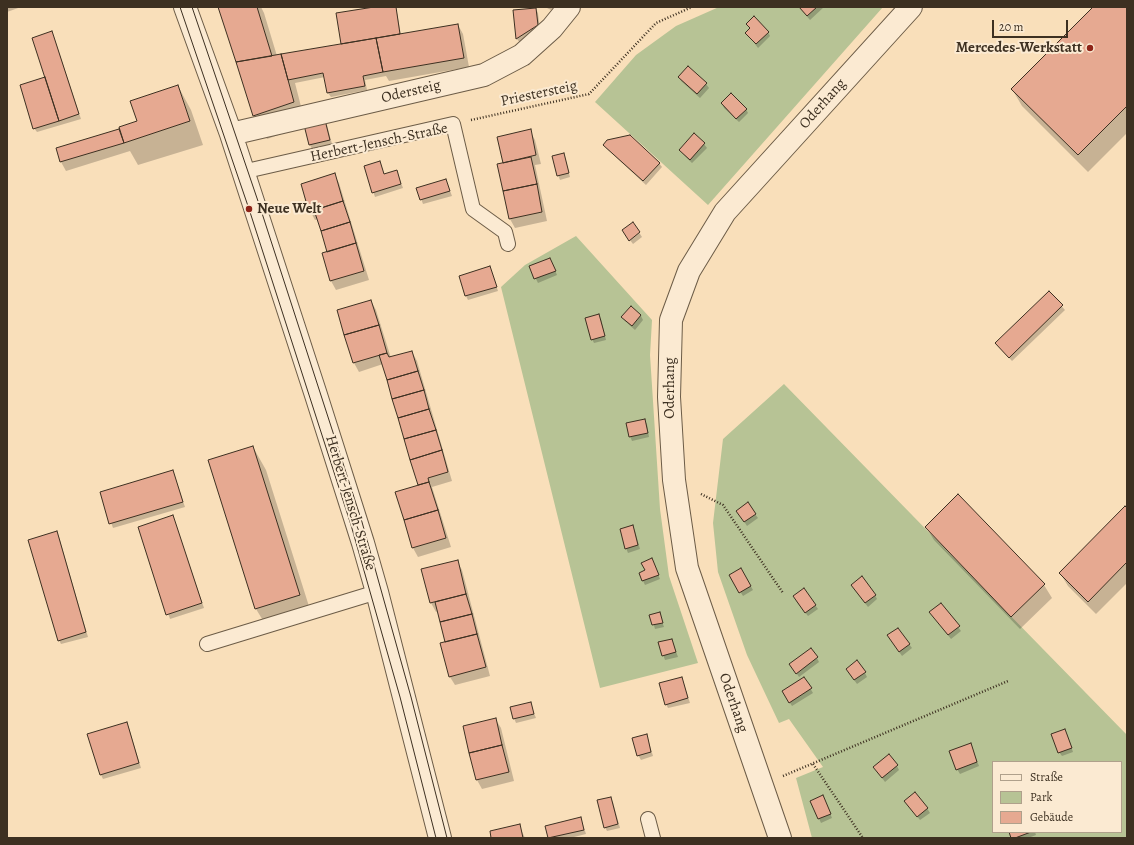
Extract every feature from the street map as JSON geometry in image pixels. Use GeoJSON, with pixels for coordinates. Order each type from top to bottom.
{"type":"FeatureCollection","features":[{"type":"Feature","properties":{"kind":"street","name":"Herbert-Jensch-Straße"},"geometry":{"type":"LineString","coordinates":[[186,7],[231,134],[242,172],[319,402],[377,592],[440,838]]}},
{"type":"Feature","properties":{"kind":"street","name":"Odersteig"},"geometry":{"type":"LineString","coordinates":[[231,134],[484,75],[522,55],[552,28],[569,7]]}},
{"type":"Feature","properties":{"kind":"street","name":"Oderhang"},"geometry":{"type":"LineString","coordinates":[[780,838],[687,568],[674,480],[669,397],[671,320],[689,271],[725,212],[911,7]]}},
{"type":"Feature","properties":{"kind":"lane","name":"Herbert-Jensch-Straße"},"geometry":{"type":"LineString","coordinates":[[242,172],[453,124],[473,209],[505,232],[508,244]]}},
{"type":"Feature","properties":{"kind":"lane"},"geometry":{"type":"LineString","coordinates":[[206,644],[377,592]]}},
{"type":"Feature","properties":{"kind":"lane"},"geometry":{"type":"LineString","coordinates":[[648,819],[653,838]]}},
{"type":"Feature","properties":{"kind":"path","name":"Priestersteig"},"geometry":{"type":"LineString","coordinates":[[453,124],[589,94],[656,22],[692,7]]}},
{"type":"Feature","properties":{"kind":"path"},"geometry":{"type":"LineString","coordinates":[[674,480],[723,505],[783,593]]}},
{"type":"Feature","properties":{"kind":"path"},"geometry":{"type":"LineString","coordinates":[[762,785],[1008,681]]}},
{"type":"Feature","properties":{"kind":"path"},"geometry":{"type":"LineString","coordinates":[[813,764],[862,838]]}},
{"type":"Feature","properties":{"kind":"green space"},"geometry":{"type":"Polygon","coordinates":[[[719,7],[883,7],[708,205],[595,102],[636,55],[676,26],[719,7]]]}},
{"type":"Feature","properties":{"kind":"green space"},"geometry":{"type":"Polygon","coordinates":[[[576,236],[652,320],[650,355],[660,509],[669,576],[698,663],[600,688],[501,287],[525,265],[576,236]]]}},
{"type":"Feature","properties":{"kind":"green space"},"geometry":{"type":"Polygon","coordinates":[[[784,384],[1127,735],[1127,838],[812,838],[796,778],[823,767],[789,719],[779,723],[747,655],[718,572],[713,523],[723,439],[784,384]]]}},
{"type":"Feature","properties":{"kind":"building"},"geometry":{"type":"Polygon","coordinates":[[[218,7],[257,7],[272,56],[236,62],[218,7]]]}},
{"type":"Feature","properties":{"kind":"building"},"geometry":{"type":"Polygon","coordinates":[[[374,7],[396,7],[400,34],[341,44],[336,13],[374,7]]]}},
{"type":"Feature","properties":{"kind":"building"},"geometry":{"type":"Polygon","coordinates":[[[799,7],[817,7],[807,16],[799,7]]]}},
{"type":"Feature","properties":{"kind":"building","name":"Mercedes-Werkstatt"},"geometry":{"type":"Polygon","coordinates":[[[1093,7],[1127,7],[1127,106],[1078,155],[1011,89],[1093,7]]]}},
{"type":"Feature","properties":{"kind":"building"},"geometry":{"type":"Polygon","coordinates":[[[536,8],[538,25],[516,39],[513,10],[536,8]]]}},
{"type":"Feature","properties":{"kind":"building"},"geometry":{"type":"Polygon","coordinates":[[[754,16],[769,32],[756,44],[745,33],[750,28],[746,24],[754,16]]]}},
{"type":"Feature","properties":{"kind":"building"},"geometry":{"type":"Polygon","coordinates":[[[458,24],[464,58],[383,72],[376,38],[458,24]]]}},
{"type":"Feature","properties":{"kind":"building"},"geometry":{"type":"Polygon","coordinates":[[[52,31],[79,114],[59,121],[32,38],[52,31]]]}},
{"type":"Feature","properties":{"kind":"building"},"geometry":{"type":"Polygon","coordinates":[[[376,38],[383,72],[363,76],[365,86],[327,93],[323,73],[288,80],[281,54],[376,38]]]}},
{"type":"Feature","properties":{"kind":"building"},"geometry":{"type":"Polygon","coordinates":[[[281,54],[294,102],[253,116],[236,62],[281,54]]]}},
{"type":"Feature","properties":{"kind":"building"},"geometry":{"type":"Polygon","coordinates":[[[688,66],[707,83],[697,94],[678,77],[688,66]]]}},
{"type":"Feature","properties":{"kind":"building"},"geometry":{"type":"Polygon","coordinates":[[[45,77],[59,121],[33,129],[20,85],[45,77]]]}},
{"type":"Feature","properties":{"kind":"building"},"geometry":{"type":"Polygon","coordinates":[[[178,85],[190,121],[124,143],[119,127],[137,121],[130,101],[178,85]]]}},
{"type":"Feature","properties":{"kind":"building"},"geometry":{"type":"Polygon","coordinates":[[[731,93],[747,109],[736,119],[721,103],[731,93]]]}},
{"type":"Feature","properties":{"kind":"building"},"geometry":{"type":"Polygon","coordinates":[[[325,120],[330,140],[309,145],[304,125],[325,120]]]}},
{"type":"Feature","properties":{"kind":"building"},"geometry":{"type":"Polygon","coordinates":[[[119,129],[124,143],[60,162],[56,148],[119,129]]]}},
{"type":"Feature","properties":{"kind":"building"},"geometry":{"type":"Polygon","coordinates":[[[531,129],[536,155],[503,163],[497,137],[531,129]]]}},
{"type":"Feature","properties":{"kind":"building"},"geometry":{"type":"Polygon","coordinates":[[[694,133],[705,143],[690,160],[679,150],[694,133]]]}},
{"type":"Feature","properties":{"kind":"building"},"geometry":{"type":"Polygon","coordinates":[[[630,135],[660,163],[643,181],[603,145],[607,140],[630,135]]]}},
{"type":"Feature","properties":{"kind":"building"},"geometry":{"type":"Polygon","coordinates":[[[564,153],[569,173],[557,176],[552,156],[564,153]]]}},
{"type":"Feature","properties":{"kind":"building"},"geometry":{"type":"Polygon","coordinates":[[[531,157],[537,184],[503,191],[497,164],[531,157]]]}},
{"type":"Feature","properties":{"kind":"building"},"geometry":{"type":"Polygon","coordinates":[[[380,161],[384,174],[397,170],[401,184],[372,193],[364,166],[380,161]]]}},
{"type":"Feature","properties":{"kind":"building"},"geometry":{"type":"Polygon","coordinates":[[[335,173],[343,201],[309,212],[301,184],[335,173]]]}},
{"type":"Feature","properties":{"kind":"building"},"geometry":{"type":"Polygon","coordinates":[[[446,179],[450,191],[420,200],[416,188],[446,179]]]}},
{"type":"Feature","properties":{"kind":"building"},"geometry":{"type":"Polygon","coordinates":[[[537,184],[542,212],[509,219],[503,191],[537,184]]]}},
{"type":"Feature","properties":{"kind":"building"},"geometry":{"type":"Polygon","coordinates":[[[343,201],[350,222],[321,231],[314,210],[343,201]]]}},
{"type":"Feature","properties":{"kind":"building"},"geometry":{"type":"Polygon","coordinates":[[[350,222],[356,243],[327,252],[321,231],[350,222]]]}},
{"type":"Feature","properties":{"kind":"building"},"geometry":{"type":"Polygon","coordinates":[[[633,222],[640,232],[629,241],[622,230],[633,222]]]}},
{"type":"Feature","properties":{"kind":"building"},"geometry":{"type":"Polygon","coordinates":[[[356,243],[364,271],[330,281],[322,253],[356,243]]]}},
{"type":"Feature","properties":{"kind":"building"},"geometry":{"type":"Polygon","coordinates":[[[550,258],[556,271],[534,279],[529,266],[550,258]]]}},
{"type":"Feature","properties":{"kind":"building"},"geometry":{"type":"Polygon","coordinates":[[[490,266],[497,287],[465,296],[459,276],[490,266]]]}},
{"type":"Feature","properties":{"kind":"building"},"geometry":{"type":"Polygon","coordinates":[[[1049,291],[1063,305],[1009,358],[995,343],[1049,291]]]}},
{"type":"Feature","properties":{"kind":"building"},"geometry":{"type":"Polygon","coordinates":[[[371,300],[379,325],[344,335],[337,310],[371,300]]]}},
{"type":"Feature","properties":{"kind":"building"},"geometry":{"type":"Polygon","coordinates":[[[631,306],[641,315],[632,326],[621,317],[631,306]]]}},
{"type":"Feature","properties":{"kind":"building"},"geometry":{"type":"Polygon","coordinates":[[[599,314],[605,336],[591,340],[585,318],[599,314]]]}},
{"type":"Feature","properties":{"kind":"building"},"geometry":{"type":"Polygon","coordinates":[[[379,325],[387,353],[353,363],[344,335],[379,325]]]}},
{"type":"Feature","properties":{"kind":"building"},"geometry":{"type":"Polygon","coordinates":[[[412,351],[418,371],[387,380],[379,355],[387,353],[389,357],[412,351]]]}},
{"type":"Feature","properties":{"kind":"building"},"geometry":{"type":"Polygon","coordinates":[[[418,371],[424,390],[392,399],[387,380],[418,371]]]}},
{"type":"Feature","properties":{"kind":"building"},"geometry":{"type":"Polygon","coordinates":[[[424,390],[429,409],[398,418],[392,399],[424,390]]]}},
{"type":"Feature","properties":{"kind":"building"},"geometry":{"type":"Polygon","coordinates":[[[429,409],[436,430],[404,439],[398,418],[429,409]]]}},
{"type":"Feature","properties":{"kind":"building"},"geometry":{"type":"Polygon","coordinates":[[[645,419],[648,433],[629,437],[626,423],[645,419]]]}},
{"type":"Feature","properties":{"kind":"building"},"geometry":{"type":"Polygon","coordinates":[[[436,430],[442,450],[410,460],[404,439],[436,430]]]}},
{"type":"Feature","properties":{"kind":"building"},"geometry":{"type":"Polygon","coordinates":[[[253,446],[300,595],[255,609],[208,460],[253,446]]]}},
{"type":"Feature","properties":{"kind":"building"},"geometry":{"type":"Polygon","coordinates":[[[442,450],[448,472],[428,478],[429,482],[418,485],[410,460],[442,450]]]}},
{"type":"Feature","properties":{"kind":"building"},"geometry":{"type":"Polygon","coordinates":[[[173,470],[183,502],[109,524],[100,492],[173,470]]]}},
{"type":"Feature","properties":{"kind":"building"},"geometry":{"type":"Polygon","coordinates":[[[429,482],[438,510],[404,520],[395,492],[429,482]]]}},
{"type":"Feature","properties":{"kind":"building"},"geometry":{"type":"Polygon","coordinates":[[[958,494],[1045,584],[1011,617],[925,527],[958,494]]]}},
{"type":"Feature","properties":{"kind":"building"},"geometry":{"type":"Polygon","coordinates":[[[748,502],[756,514],[744,522],[736,511],[748,502]]]}},
{"type":"Feature","properties":{"kind":"building"},"geometry":{"type":"Polygon","coordinates":[[[1125,506],[1127,508],[1127,562],[1088,602],[1059,573],[1125,506]]]}},
{"type":"Feature","properties":{"kind":"building"},"geometry":{"type":"Polygon","coordinates":[[[438,510],[446,538],[412,548],[404,520],[438,510]]]}},
{"type":"Feature","properties":{"kind":"building"},"geometry":{"type":"Polygon","coordinates":[[[173,515],[202,603],[166,615],[138,527],[173,515]]]}},
{"type":"Feature","properties":{"kind":"building"},"geometry":{"type":"Polygon","coordinates":[[[633,525],[638,545],[625,549],[620,529],[633,525]]]}},
{"type":"Feature","properties":{"kind":"building"},"geometry":{"type":"Polygon","coordinates":[[[57,531],[86,632],[58,641],[28,540],[57,531]]]}},
{"type":"Feature","properties":{"kind":"building"},"geometry":{"type":"Polygon","coordinates":[[[652,558],[659,575],[642,581],[639,573],[645,570],[641,563],[652,558]]]}},
{"type":"Feature","properties":{"kind":"building"},"geometry":{"type":"Polygon","coordinates":[[[458,560],[466,594],[430,603],[421,569],[458,560]]]}},
{"type":"Feature","properties":{"kind":"building"},"geometry":{"type":"Polygon","coordinates":[[[741,568],[751,586],[739,593],[729,575],[741,568]]]}},
{"type":"Feature","properties":{"kind":"building"},"geometry":{"type":"Polygon","coordinates":[[[862,576],[876,595],[865,603],[851,585],[862,576]]]}},
{"type":"Feature","properties":{"kind":"building"},"geometry":{"type":"Polygon","coordinates":[[[804,588],[816,605],[805,613],[793,596],[804,588]]]}},
{"type":"Feature","properties":{"kind":"building"},"geometry":{"type":"Polygon","coordinates":[[[466,594],[472,614],[440,622],[435,602],[466,594]]]}},
{"type":"Feature","properties":{"kind":"building"},"geometry":{"type":"Polygon","coordinates":[[[941,603],[960,626],[948,635],[929,612],[941,603]]]}},
{"type":"Feature","properties":{"kind":"building"},"geometry":{"type":"Polygon","coordinates":[[[660,612],[663,623],[652,625],[649,615],[660,612]]]}},
{"type":"Feature","properties":{"kind":"building"},"geometry":{"type":"Polygon","coordinates":[[[472,614],[477,634],[445,642],[440,622],[472,614]]]}},
{"type":"Feature","properties":{"kind":"building"},"geometry":{"type":"Polygon","coordinates":[[[898,628],[910,644],[899,652],[887,635],[898,628]]]}},
{"type":"Feature","properties":{"kind":"building"},"geometry":{"type":"Polygon","coordinates":[[[477,634],[486,667],[449,677],[440,643],[477,634]]]}},
{"type":"Feature","properties":{"kind":"building"},"geometry":{"type":"Polygon","coordinates":[[[672,639],[676,652],[662,656],[658,642],[672,639]]]}},
{"type":"Feature","properties":{"kind":"building"},"geometry":{"type":"Polygon","coordinates":[[[811,648],[818,657],[796,674],[789,664],[811,648]]]}},
{"type":"Feature","properties":{"kind":"building"},"geometry":{"type":"Polygon","coordinates":[[[857,660],[866,672],[854,680],[846,669],[857,660]]]}},
{"type":"Feature","properties":{"kind":"building"},"geometry":{"type":"Polygon","coordinates":[[[682,677],[688,698],[665,705],[659,683],[682,677]]]}},
{"type":"Feature","properties":{"kind":"building"},"geometry":{"type":"Polygon","coordinates":[[[804,677],[812,688],[789,703],[782,691],[804,677]]]}},
{"type":"Feature","properties":{"kind":"building"},"geometry":{"type":"Polygon","coordinates":[[[531,702],[534,714],[513,719],[510,707],[531,702]]]}},
{"type":"Feature","properties":{"kind":"building"},"geometry":{"type":"Polygon","coordinates":[[[496,718],[502,745],[469,753],[463,726],[496,718]]]}},
{"type":"Feature","properties":{"kind":"building"},"geometry":{"type":"Polygon","coordinates":[[[127,722],[139,763],[100,775],[87,734],[127,722]]]}},
{"type":"Feature","properties":{"kind":"building"},"geometry":{"type":"Polygon","coordinates":[[[1065,729],[1072,748],[1058,753],[1051,734],[1065,729]]]}},
{"type":"Feature","properties":{"kind":"building"},"geometry":{"type":"Polygon","coordinates":[[[647,734],[651,752],[637,756],[632,738],[647,734]]]}},
{"type":"Feature","properties":{"kind":"building"},"geometry":{"type":"Polygon","coordinates":[[[971,743],[977,762],[956,770],[949,751],[971,743]]]}},
{"type":"Feature","properties":{"kind":"building"},"geometry":{"type":"Polygon","coordinates":[[[502,745],[509,772],[476,780],[469,753],[502,745]]]}},
{"type":"Feature","properties":{"kind":"building"},"geometry":{"type":"Polygon","coordinates":[[[889,754],[898,765],[882,778],[873,767],[889,754]]]}},
{"type":"Feature","properties":{"kind":"building"},"geometry":{"type":"Polygon","coordinates":[[[915,792],[928,808],[917,817],[904,801],[915,792]]]}},
{"type":"Feature","properties":{"kind":"building"},"geometry":{"type":"Polygon","coordinates":[[[823,795],[831,814],[818,819],[810,801],[823,795]]]}},
{"type":"Feature","properties":{"kind":"building"},"geometry":{"type":"Polygon","coordinates":[[[611,797],[618,824],[604,828],[597,800],[611,797]]]}},
{"type":"Feature","properties":{"kind":"building"},"geometry":{"type":"Polygon","coordinates":[[[581,817],[584,830],[548,838],[545,826],[581,817]]]}},
{"type":"Feature","properties":{"kind":"building"},"geometry":{"type":"Polygon","coordinates":[[[520,824],[523,838],[491,838],[490,831],[520,824]]]}},
{"type":"Feature","properties":{"kind":"building"},"geometry":{"type":"Polygon","coordinates":[[[1009,833],[1028,833],[1015,838],[1011,838],[1009,833]]]}},
{"type":"Feature","properties":{"kind":"tram line"},"geometry":{"type":"LineString","coordinates":[[180,7],[249,209],[351,525],[400,697],[436,838]]}},
{"type":"Feature","properties":{"kind":"tram line"},"geometry":{"type":"LineString","coordinates":[[192,7],[260,207],[362,522],[411,697],[447,838]]}},
{"type":"Feature","properties":{"kind":"place","name":"Mercedes-Werkstatt"},"geometry":{"type":"Point","coordinates":[1090,48]}},
{"type":"Feature","properties":{"kind":"place","name":"Neue Welt"},"geometry":{"type":"Point","coordinates":[249,209]}}]}
